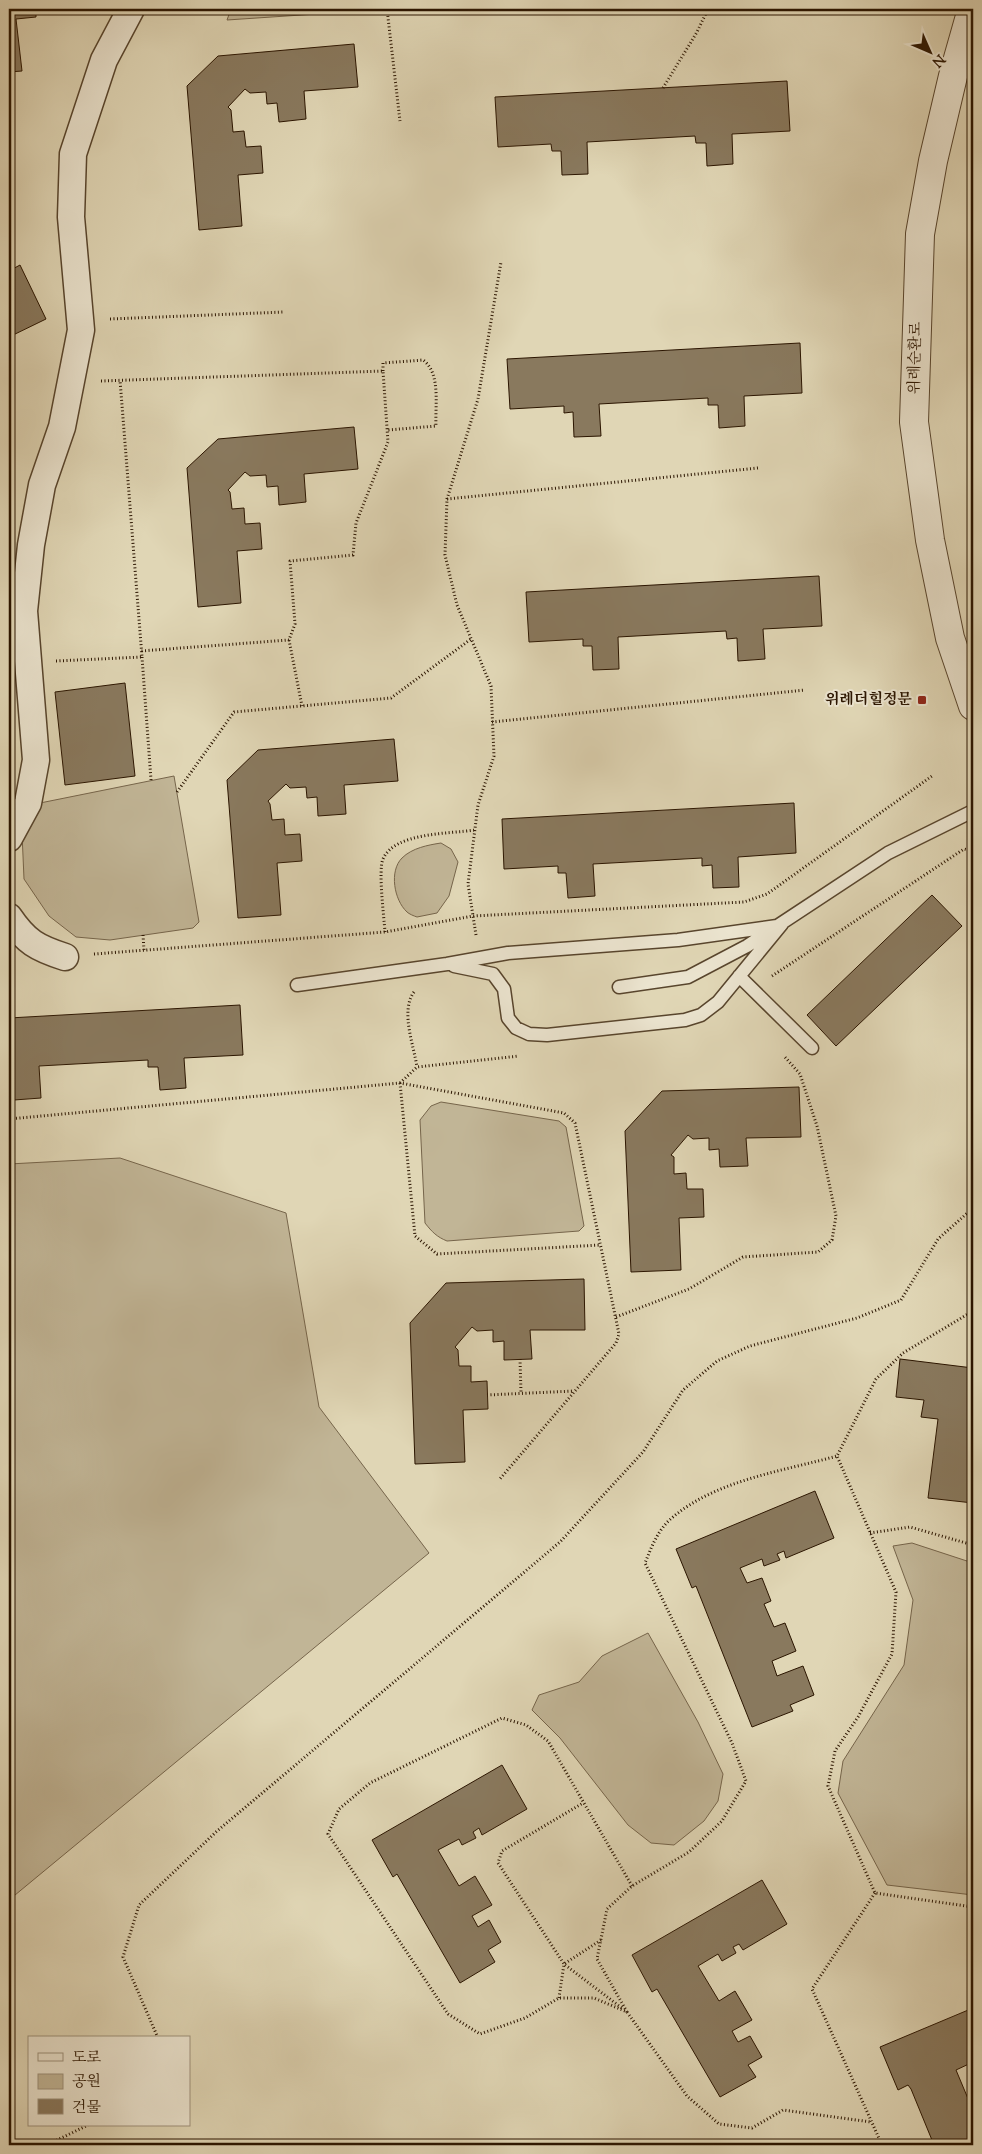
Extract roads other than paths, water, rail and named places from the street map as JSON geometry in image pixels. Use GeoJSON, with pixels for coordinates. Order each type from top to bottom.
{"type":"FeatureCollection","features":[{"type":"Feature","properties":{"kind":"street"},"geometry":{"type":"LineString","coordinates":[[9,838],[28,803],[36,760],[24,611],[31,545],[42,485],[62,427],[81,330],[71,218],[72,154],[104,60],[131,9]]}},
{"type":"Feature","properties":{"kind":"street","name":"위례순환로"},"geometry":{"type":"LineString","coordinates":[[972,9],[953,76],[933,161],[920,234],[914,422],[930,540],[950,638],[973,706]]}},
{"type":"Feature","properties":{"kind":"street"},"geometry":{"type":"LineString","coordinates":[[9,917],[19,931],[39,948],[65,957]]}},
{"type":"Feature","properties":{"kind":"lane"},"geometry":{"type":"LineString","coordinates":[[619,987],[688,977],[747,946],[888,853],[973,811]]}},
{"type":"Feature","properties":{"kind":"lane"},"geometry":{"type":"LineString","coordinates":[[296,985],[447,964],[508,953],[678,940],[780,925]]}},
{"type":"Feature","properties":{"kind":"lane"},"geometry":{"type":"LineString","coordinates":[[447,964],[493,974],[504,989],[508,1018],[516,1028],[530,1034],[547,1035],[693,1018],[701,1015],[718,1002],[780,925]]}},
{"type":"Feature","properties":{"kind":"lane"},"geometry":{"type":"LineString","coordinates":[[739,976],[812,1048]]}},
{"type":"Feature","properties":{"kind":"place","name":"위례더힐정문"},"geometry":{"type":"Point","coordinates":[922,700]}}]}
